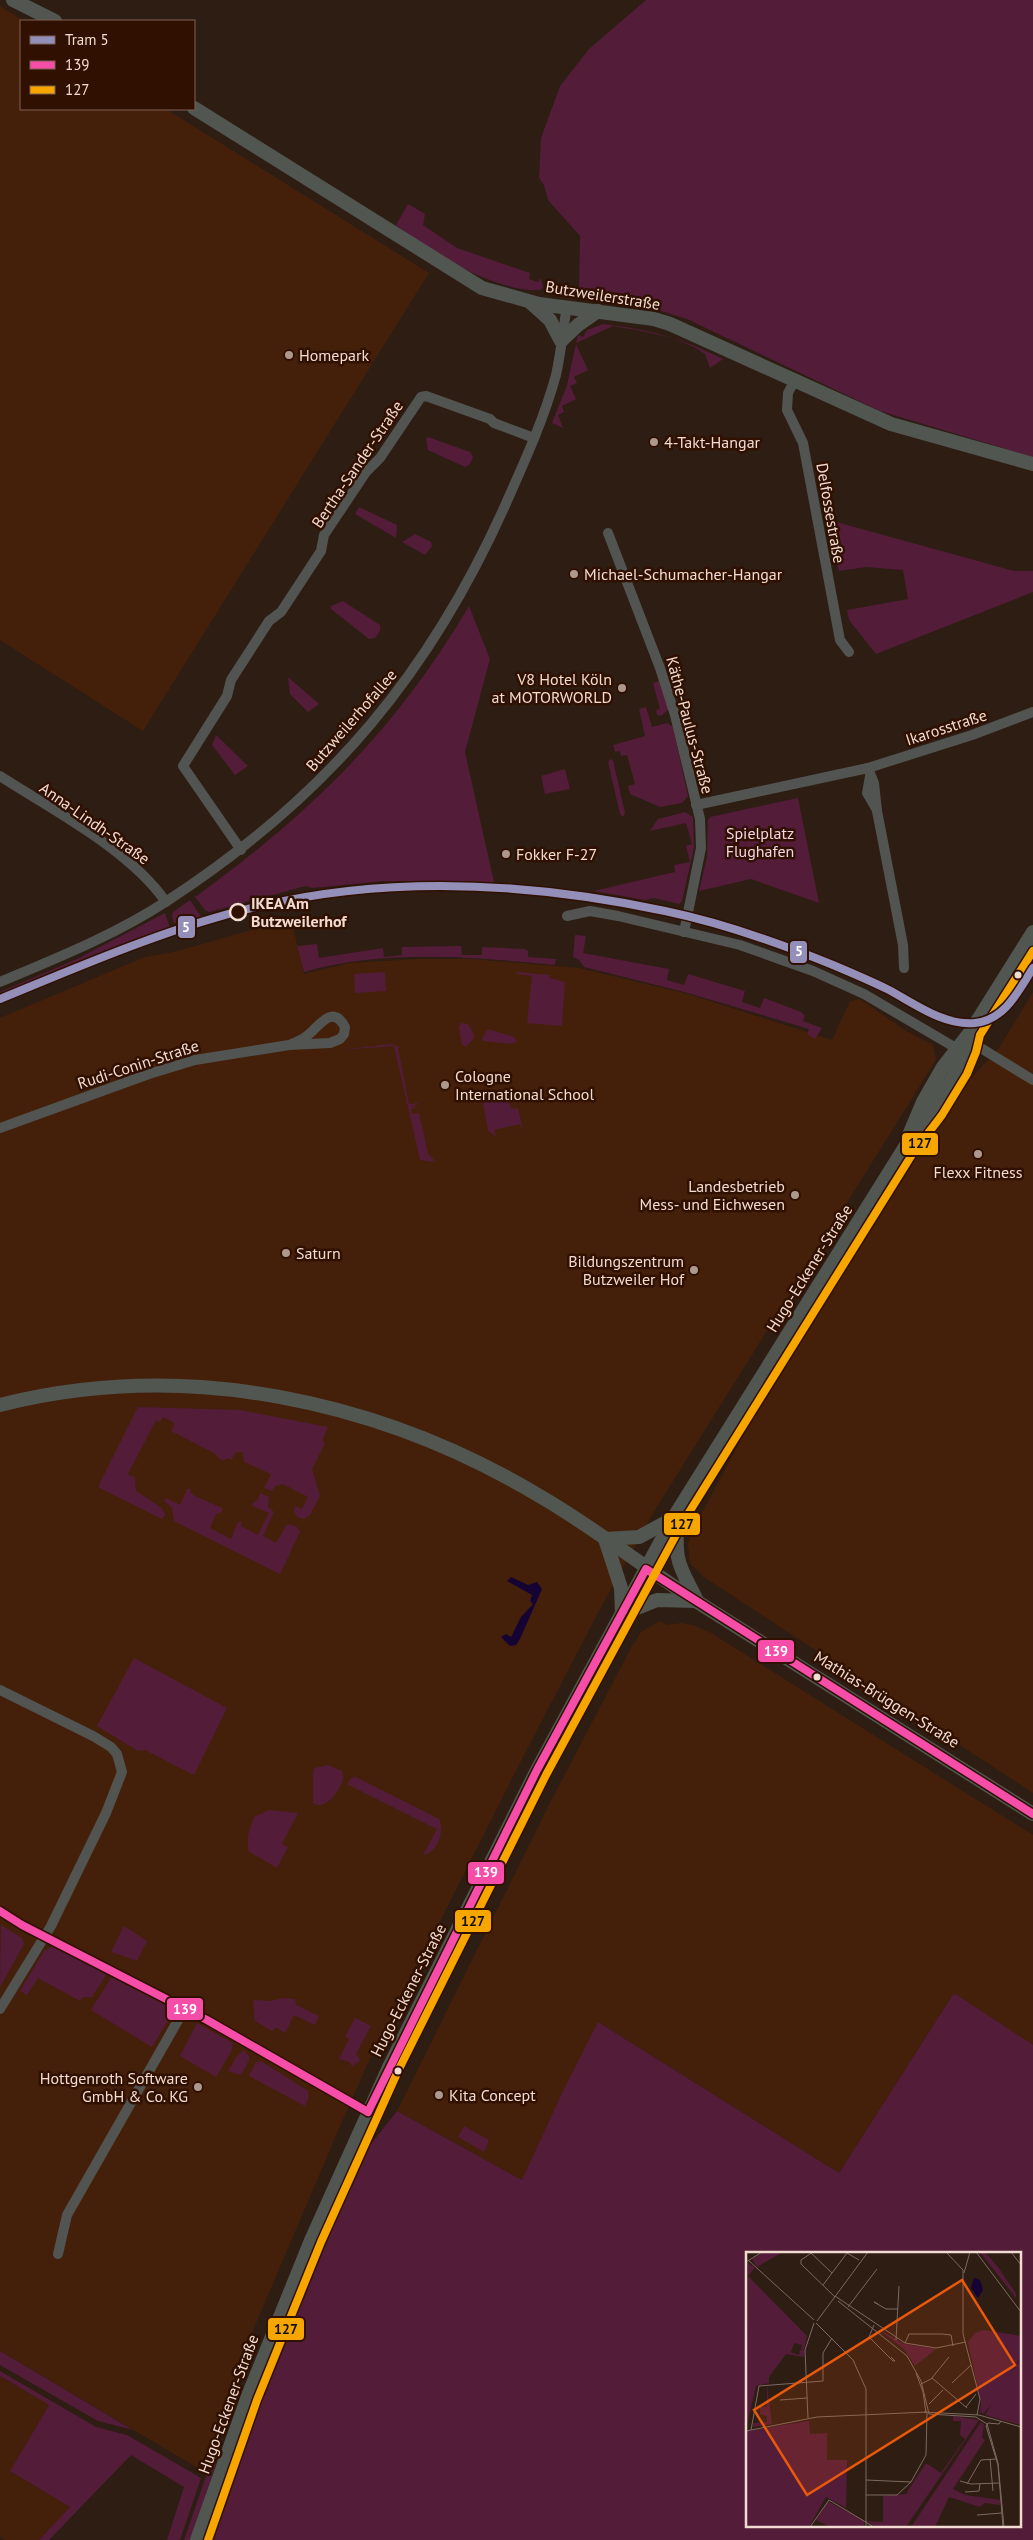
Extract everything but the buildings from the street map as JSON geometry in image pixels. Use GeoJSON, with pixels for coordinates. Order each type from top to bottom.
{"type":"FeatureCollection","features":[{"type":"Feature","properties":{"kind":"street"},"geometry":{"type":"LineString","coordinates":[[13,0],[53,20]]}},
{"type":"Feature","properties":{"kind":"street"},"geometry":{"type":"LineString","coordinates":[[29,0],[39,12]]}},
{"type":"Feature","properties":{"kind":"street","name":"Butzweilerstraße"},"geometry":{"type":"LineString","coordinates":[[195,109],[482,288],[530,302],[567,306],[670,324],[892,424],[1033,464]]}},
{"type":"Feature","properties":{"kind":"street"},"geometry":{"type":"LineString","coordinates":[[530,302],[550,320],[562,341],[578,325],[598,311]]}},
{"type":"Feature","properties":{"kind":"street","name":"Butzweilerhofallee"},"geometry":{"type":"LineString","coordinates":[[0,982],[88,944],[166,902],[241,850],[306,794],[391,701],[429,648],[459,600],[490,542],[534,438],[556,374],[567,306]]}},
{"type":"Feature","properties":{"kind":"street","name":"Delfossestraße"},"geometry":{"type":"LineString","coordinates":[[795,380],[788,393],[787,410],[803,443],[840,640],[849,652]]}},
{"type":"Feature","properties":{"kind":"street","name":"Bertha-Sander-Straße"},"geometry":{"type":"LineString","coordinates":[[241,850],[183,766],[227,696],[231,680],[269,621],[281,612],[321,551],[324,535],[366,472],[380,458],[420,398],[426,396],[490,419],[494,423],[534,438]]}},
{"type":"Feature","properties":{"kind":"street","name":"Käthe-Paulus-Straße"},"geometry":{"type":"LineString","coordinates":[[608,533],[660,668],[675,715],[700,819],[701,848],[684,932]]}},
{"type":"Feature","properties":{"kind":"street","name":"Ikarosstraße"},"geometry":{"type":"LineString","coordinates":[[696,805],[869,772],[1033,712]]}},
{"type":"Feature","properties":{"kind":"street"},"geometry":{"type":"LineString","coordinates":[[869,772],[867,793],[877,811],[903,945],[904,968]]}},
{"type":"Feature","properties":{"kind":"street","name":"Anna-Lindh-Straße"},"geometry":{"type":"LineString","coordinates":[[0,776],[130,861],[144,874],[166,902]]}},
{"type":"Feature","properties":{"kind":"street"},"geometry":{"type":"LineString","coordinates":[[567,916],[590,911],[740,945],[813,971],[879,1001],[962,1053],[1033,1080]]}},
{"type":"Feature","properties":{"kind":"street","name":"Hugo-Eckener-Straße"},"geometry":{"type":"LineString","coordinates":[[197,2540],[248,2396],[290,2290],[368,2112],[537,1770],[674,1517],[905,1147],[933,1110],[971,1031],[1033,932]]}},
{"type":"Feature","properties":{"kind":"street","name":"Rudi-Conin-Straße"},"geometry":{"type":"LineString","coordinates":[[0,1128],[149,1074],[195,1060],[289,1045],[330,1043],[340,1039],[344,1034],[344,1027],[337,1018],[331,1017],[322,1020],[306,1038],[289,1045]]}},
{"type":"Feature","properties":{"kind":"street"},"geometry":{"type":"LineString","coordinates":[[962,1053],[972,1040],[971,1031]]}},
{"type":"Feature","properties":{"kind":"street","name":"Hugo-Eckener-Straße"},"geometry":{"type":"LineString","coordinates":[[905,1147],[917,1115],[943,1066],[962,1053]]}},
{"type":"Feature","properties":{"kind":"street","name":"Mathias-Brüggen-Straße"},"geometry":{"type":"LineString","coordinates":[[0,1405],[64,1394],[134,1388],[186,1387],[252,1391],[303,1400],[431,1440],[491,1468],[544,1498],[646,1569],[1033,1814]]}},
{"type":"Feature","properties":{"kind":"street"},"geometry":{"type":"LineString","coordinates":[[674,1517],[678,1532],[679,1562],[697,1601],[657,1600],[622,1614],[621,1588],[605,1539],[639,1537],[674,1517]]}},
{"type":"Feature","properties":{"kind":"street"},"geometry":{"type":"LineString","coordinates":[[0,1690],[93,1736],[111,1747],[120,1762],[120,1781],[51,1926],[44,1934],[0,2009]]}},
{"type":"Feature","properties":{"kind":"street"},"geometry":{"type":"LineString","coordinates":[[0,1910],[22,1925],[44,1934],[261,2049],[368,2112]]}},
{"type":"Feature","properties":{"kind":"street"},"geometry":{"type":"LineString","coordinates":[[58,2254],[67,2215],[186,2008]]}},
{"type":"Feature","properties":{"kind":"shaded area"},"geometry":{"type":"Polygon","coordinates":[[[0,6],[22,20],[20,20],[20,110],[168,110],[429,273],[143,731],[0,640],[0,6]]]}},
{"type":"Feature","properties":{"kind":"shaded area"},"geometry":{"type":"Polygon","coordinates":[[[291,919],[304,974],[349,963],[418,959],[471,959],[579,968],[688,994],[832,1040],[850,1001],[860,999],[903,1029],[933,1045],[936,1060],[655,1510],[600,1609],[522,1759],[367,2065],[251,2335],[203,2471],[0,2351],[0,1018],[145,957],[174,952],[291,919]]]}},
{"type":"Feature","properties":{"kind":"shaded area"},"geometry":{"type":"Polygon","coordinates":[[[1033,992],[1033,1793],[704,1577],[690,1563],[688,1544],[691,1533],[769,1388],[953,1098],[999,1048],[1033,992]]]}},
{"type":"Feature","properties":{"kind":"shaded area"},"geometry":{"type":"Polygon","coordinates":[[[511,1577],[528,1585],[537,1582],[542,1589],[520,1639],[516,1645],[510,1646],[501,1637],[506,1634],[511,1637],[521,1617],[533,1604],[530,1601],[532,1595],[507,1581],[511,1577]]]}},
{"type":"Feature","properties":{"kind":"shaded area"},"geometry":{"type":"Polygon","coordinates":[[[660,1621],[667,1625],[681,1623],[693,1625],[711,1633],[1033,1835],[1033,2046],[954,1993],[839,2173],[598,2022],[522,2180],[397,2111],[552,1799],[632,1646],[641,1632],[660,1621]]]}},
{"type":"Feature","properties":{"kind":"shaded area"},"geometry":{"type":"Polygon","coordinates":[[[0,2376],[49,2405],[10,2471],[70,2507],[39,2540],[5,2540],[0,2536],[0,2376]]]}},
{"type":"Feature","properties":{"kind":"green space"},"geometry":{"type":"Polygon","coordinates":[[[646,0],[1033,0],[1033,457],[880,411],[687,319],[641,305],[598,301],[579,290],[580,236],[548,200],[544,185],[539,178],[541,138],[560,86],[589,49],[646,0]]]}},
{"type":"Feature","properties":{"kind":"green space"},"geometry":{"type":"Polygon","coordinates":[[[408,204],[425,214],[423,225],[457,248],[530,273],[529,279],[538,282],[541,278],[543,288],[540,290],[523,289],[484,278],[426,247],[396,225],[408,204]]]}},
{"type":"Feature","properties":{"kind":"green space"},"geometry":{"type":"Polygon","coordinates":[[[603,324],[651,332],[671,338],[613,326],[576,343],[578,335],[583,337],[587,330],[603,324]]]}},
{"type":"Feature","properties":{"kind":"green space"},"geometry":{"type":"Polygon","coordinates":[[[675,339],[723,359],[710,368],[705,354],[675,339]]]}},
{"type":"Feature","properties":{"kind":"green space"},"geometry":{"type":"Polygon","coordinates":[[[576,344],[588,370],[574,377],[577,383],[570,386],[576,399],[562,406],[564,412],[558,415],[563,428],[552,423],[567,385],[576,344]]]}},
{"type":"Feature","properties":{"kind":"green space"},"geometry":{"type":"Polygon","coordinates":[[[428,437],[470,452],[473,457],[470,464],[465,467],[428,450],[426,439],[428,437]]]}},
{"type":"Feature","properties":{"kind":"green space"},"geometry":{"type":"Polygon","coordinates":[[[359,507],[397,525],[396,538],[355,514],[359,507]]]}},
{"type":"Feature","properties":{"kind":"green space"},"geometry":{"type":"Polygon","coordinates":[[[829,520],[1014,571],[1033,571],[1033,592],[876,654],[849,620],[847,610],[908,599],[903,570],[866,567],[839,571],[829,520]]]}},
{"type":"Feature","properties":{"kind":"green space"},"geometry":{"type":"Polygon","coordinates":[[[415,534],[431,542],[432,546],[425,555],[402,542],[415,534]]]}},
{"type":"Feature","properties":{"kind":"green space"},"geometry":{"type":"Polygon","coordinates":[[[343,601],[380,625],[380,631],[375,638],[369,639],[331,609],[331,606],[343,601]]]}},
{"type":"Feature","properties":{"kind":"green space"},"geometry":{"type":"Polygon","coordinates":[[[469,606],[490,659],[465,752],[494,882],[383,881],[313,888],[306,886],[209,912],[205,910],[195,897],[276,834],[348,767],[381,731],[412,692],[441,651],[469,606]]]}},
{"type":"Feature","properties":{"kind":"green space"},"geometry":{"type":"Polygon","coordinates":[[[288,677],[319,704],[308,712],[290,694],[288,677]]]}},
{"type":"Feature","properties":{"kind":"green space"},"geometry":{"type":"Polygon","coordinates":[[[659,681],[669,709],[661,716],[657,715],[656,710],[660,709],[653,683],[659,681]]]}},
{"type":"Feature","properties":{"kind":"green space"},"geometry":{"type":"Polygon","coordinates":[[[646,707],[652,727],[667,723],[673,727],[688,796],[682,803],[660,807],[630,794],[628,786],[635,784],[627,755],[621,756],[620,751],[615,752],[613,745],[645,736],[639,709],[646,707]]]}},
{"type":"Feature","properties":{"kind":"green space"},"geometry":{"type":"Polygon","coordinates":[[[216,735],[248,766],[235,775],[212,745],[216,735]]]}},
{"type":"Feature","properties":{"kind":"green space"},"geometry":{"type":"Polygon","coordinates":[[[610,759],[613,760],[625,813],[623,817],[620,814],[608,762],[610,759]]]}},
{"type":"Feature","properties":{"kind":"green space"},"geometry":{"type":"Polygon","coordinates":[[[565,769],[570,789],[545,794],[541,776],[565,769]]]}},
{"type":"Feature","properties":{"kind":"green space","name":"Spielplatz Flughafen"},"geometry":{"type":"Polygon","coordinates":[[[798,798],[819,903],[751,879],[699,891],[707,857],[708,820],[710,817],[798,798]]]}},
{"type":"Feature","properties":{"kind":"green space"},"geometry":{"type":"Polygon","coordinates":[[[685,812],[693,817],[694,848],[682,901],[679,904],[654,898],[645,900],[594,891],[675,872],[674,865],[690,862],[686,846],[692,844],[686,823],[650,831],[658,819],[685,812]]]}},
{"type":"Feature","properties":{"kind":"green space"},"geometry":{"type":"Polygon","coordinates":[[[190,900],[202,918],[182,924],[181,921],[174,923],[173,912],[190,900]]]}},
{"type":"Feature","properties":{"kind":"green space"},"geometry":{"type":"Polygon","coordinates":[[[165,913],[170,928],[0,995],[0,992],[77,959],[165,913]]]}},
{"type":"Feature","properties":{"kind":"green space"},"geometry":{"type":"Polygon","coordinates":[[[575,935],[586,936],[583,953],[669,969],[667,980],[684,985],[688,974],[745,991],[742,1002],[760,1008],[764,998],[801,1012],[805,1016],[803,1021],[822,1028],[815,1039],[807,1034],[809,1029],[688,993],[584,967],[579,960],[573,957],[575,935]]]}},
{"type":"Feature","properties":{"kind":"green space"},"geometry":{"type":"Polygon","coordinates":[[[317,944],[319,958],[383,948],[384,957],[402,955],[402,947],[461,946],[462,955],[482,955],[482,947],[525,949],[528,951],[528,957],[556,959],[555,965],[493,959],[397,958],[366,960],[304,972],[297,946],[317,944]]]}},
{"type":"Feature","properties":{"kind":"green space"},"geometry":{"type":"Polygon","coordinates":[[[385,972],[386,991],[355,993],[354,974],[385,972]]]}},
{"type":"Feature","properties":{"kind":"green space"},"geometry":{"type":"Polygon","coordinates":[[[517,972],[550,975],[550,978],[565,982],[562,1026],[527,1023],[532,976],[516,974],[517,972]]]}},
{"type":"Feature","properties":{"kind":"green space"},"geometry":{"type":"Polygon","coordinates":[[[461,1023],[468,1024],[475,1037],[466,1047],[462,1045],[459,1027],[461,1023]]]}},
{"type":"Feature","properties":{"kind":"green space"},"geometry":{"type":"Polygon","coordinates":[[[488,1029],[514,1037],[517,1041],[512,1044],[483,1041],[482,1038],[488,1029]]]}},
{"type":"Feature","properties":{"kind":"green space"},"geometry":{"type":"Polygon","coordinates":[[[391,1044],[400,1047],[398,1048],[409,1104],[420,1103],[410,1107],[420,1106],[411,1109],[412,1114],[419,1113],[428,1154],[436,1162],[420,1160],[394,1046],[340,1050],[391,1044]]]}},
{"type":"Feature","properties":{"kind":"green space"},"geometry":{"type":"Polygon","coordinates":[[[481,1092],[515,1098],[516,1101],[509,1102],[511,1109],[518,1108],[523,1131],[520,1124],[494,1130],[496,1136],[488,1131],[481,1092]]]}},
{"type":"Feature","properties":{"kind":"green space"},"geometry":{"type":"Polygon","coordinates":[[[138,1407],[240,1410],[328,1427],[322,1441],[325,1443],[312,1469],[320,1496],[310,1515],[304,1519],[297,1517],[294,1511],[295,1506],[302,1509],[308,1497],[283,1484],[275,1486],[272,1491],[264,1488],[271,1474],[244,1462],[243,1452],[236,1452],[231,1460],[229,1458],[222,1461],[214,1453],[171,1431],[175,1423],[163,1417],[160,1422],[156,1420],[128,1474],[135,1478],[136,1491],[162,1508],[165,1515],[162,1519],[98,1487],[138,1407]]]}},
{"type":"Feature","properties":{"kind":"green space"},"geometry":{"type":"Polygon","coordinates":[[[187,1489],[191,1489],[190,1492],[193,1495],[222,1508],[222,1512],[216,1514],[210,1528],[231,1539],[238,1522],[242,1522],[241,1526],[258,1535],[269,1513],[252,1506],[258,1500],[260,1493],[269,1497],[268,1507],[274,1512],[263,1536],[276,1543],[286,1526],[290,1524],[297,1527],[300,1532],[280,1574],[174,1521],[172,1508],[164,1501],[166,1498],[180,1505],[187,1489]]]}},
{"type":"Feature","properties":{"kind":"green space"},"geometry":{"type":"Polygon","coordinates":[[[134,1658],[227,1708],[194,1775],[145,1750],[138,1751],[97,1726],[134,1658]]]}},
{"type":"Feature","properties":{"kind":"green space"},"geometry":{"type":"Polygon","coordinates":[[[328,1765],[342,1771],[343,1779],[339,1789],[331,1798],[322,1805],[318,1805],[313,1803],[313,1772],[315,1768],[328,1765]]]}},
{"type":"Feature","properties":{"kind":"green space"},"geometry":{"type":"Polygon","coordinates":[[[356,1777],[439,1819],[441,1824],[440,1835],[432,1851],[423,1855],[437,1829],[347,1784],[351,1778],[356,1777]]]}},
{"type":"Feature","properties":{"kind":"green space"},"geometry":{"type":"Polygon","coordinates":[[[269,1810],[298,1813],[282,1844],[288,1847],[277,1868],[248,1851],[248,1835],[254,1817],[269,1810]]]}},
{"type":"Feature","properties":{"kind":"green space"},"geometry":{"type":"Polygon","coordinates":[[[1,1925],[22,1938],[24,1944],[0,1987],[1,1925]]]}},
{"type":"Feature","properties":{"kind":"green space"},"geometry":{"type":"Polygon","coordinates":[[[124,1926],[147,1941],[137,1961],[111,1952],[124,1926]]]}},
{"type":"Feature","properties":{"kind":"green space"},"geometry":{"type":"Polygon","coordinates":[[[54,1946],[108,1972],[92,1997],[83,1997],[80,2001],[38,1978],[27,1995],[20,1991],[44,1951],[54,1946]]]}},
{"type":"Feature","properties":{"kind":"green space"},"geometry":{"type":"Polygon","coordinates":[[[112,1976],[174,2010],[152,2047],[91,2010],[112,1976]]]}},
{"type":"Feature","properties":{"kind":"green space"},"geometry":{"type":"Polygon","coordinates":[[[954,1993],[1033,2045],[1033,2540],[204,2540],[286,2319],[319,2241],[343,2196],[351,2169],[397,2111],[522,2180],[564,2089],[598,2022],[839,2173],[954,1993]]]}},
{"type":"Feature","properties":{"kind":"green space"},"geometry":{"type":"Polygon","coordinates":[[[283,1998],[295,1999],[296,2005],[319,2016],[315,2025],[294,2015],[285,2033],[276,2027],[272,2031],[255,2021],[253,2000],[271,2001],[283,1998]]]}},
{"type":"Feature","properties":{"kind":"green space"},"geometry":{"type":"Polygon","coordinates":[[[355,2018],[371,2026],[356,2054],[360,2060],[352,2067],[350,2062],[339,2059],[349,2039],[345,2037],[355,2018]]]}},
{"type":"Feature","properties":{"kind":"green space"},"geometry":{"type":"Polygon","coordinates":[[[197,2023],[233,2043],[231,2052],[216,2077],[180,2056],[197,2023]]]}},
{"type":"Feature","properties":{"kind":"green space"},"geometry":{"type":"Polygon","coordinates":[[[244,2050],[249,2056],[249,2060],[241,2075],[228,2071],[237,2056],[244,2050]]]}},
{"type":"Feature","properties":{"kind":"green space"},"geometry":{"type":"Polygon","coordinates":[[[261,2061],[308,2091],[309,2096],[305,2106],[249,2076],[256,2062],[261,2061]]]}},
{"type":"Feature","properties":{"kind":"green space"},"geometry":{"type":"Polygon","coordinates":[[[464,2126],[489,2140],[484,2152],[458,2137],[464,2126]]]}},
{"type":"Feature","properties":{"kind":"green space"},"geometry":{"type":"Polygon","coordinates":[[[0,2351],[133,2430],[98,2421],[0,2365],[0,2351]]]}},
{"type":"Feature","properties":{"kind":"green space"},"geometry":{"type":"Polygon","coordinates":[[[0,2371],[96,2427],[127,2435],[201,2478],[180,2540],[167,2540],[184,2487],[131,2455],[49,2540],[39,2540],[70,2507],[10,2471],[49,2405],[0,2376],[0,2371]]]}},
{"type":"Feature","properties":{"kind":"green space"},"geometry":{"type":"Polygon","coordinates":[[[213,2456],[217,2460],[191,2540],[184,2540],[213,2456]]]}},
{"type":"Feature","properties":{"kind":"tram line","name":"5"},"geometry":{"type":"LineString","coordinates":[[0,999],[128,947],[193,924],[226,915],[310,896],[360,890],[411,887],[462,886],[565,894],[615,901],[708,921],[771,941],[813,957],[882,987],[941,1018],[963,1023],[986,1021],[1003,1010],[1010,1003],[1033,968]]}},
{"type":"Feature","properties":{"kind":"transit line","name":"127"},"geometry":{"type":"LineString","coordinates":[[208,2540],[257,2400],[321,2242],[398,2071],[546,1775],[683,1522],[913,1153],[942,1115],[967,1074],[976,1052],[980,1035],[1033,951]]}},
{"type":"Feature","properties":{"kind":"transit line","name":"139"},"geometry":{"type":"LineString","coordinates":[[368,2112],[537,1770],[646,1569],[1033,1814]]}},
{"type":"Feature","properties":{"kind":"transit line","name":"139"},"geometry":{"type":"LineString","coordinates":[[0,1911],[22,1925],[207,2020],[368,2112]]}},
{"type":"Feature","properties":{"kind":"place","name":"Homepark"},"geometry":{"type":"Point","coordinates":[289,355]}},
{"type":"Feature","properties":{"kind":"place","name":"4-Takt-Hangar"},"geometry":{"type":"Point","coordinates":[654,442]}},
{"type":"Feature","properties":{"kind":"place","name":"Michael-Schumacher-Hangar"},"geometry":{"type":"Point","coordinates":[574,574]}},
{"type":"Feature","properties":{"kind":"place","name":"V8 Hotel Köln at MOTORWORLD"},"geometry":{"type":"Point","coordinates":[622,688]}},
{"type":"Feature","properties":{"kind":"place","name":"Fokker F-27"},"geometry":{"type":"Point","coordinates":[506,854]}},
{"type":"Feature","properties":{"kind":"place","name":"IKEA Am Butzweilerhof"},"geometry":{"type":"Point","coordinates":[238,912]}},
{"type":"Feature","properties":{"kind":"place","name":"Cologne International School"},"geometry":{"type":"Point","coordinates":[445,1085]}},
{"type":"Feature","properties":{"kind":"place","name":"Flexx Fitness"},"geometry":{"type":"Point","coordinates":[978,1154]}},
{"type":"Feature","properties":{"kind":"place","name":"Landesbetrieb Mess- und Eichwesen"},"geometry":{"type":"Point","coordinates":[795,1195]}},
{"type":"Feature","properties":{"kind":"place","name":"Saturn"},"geometry":{"type":"Point","coordinates":[286,1253]}},
{"type":"Feature","properties":{"kind":"place","name":"Bildungszentrum Butzweiler Hof"},"geometry":{"type":"Point","coordinates":[694,1270]}},
{"type":"Feature","properties":{"kind":"place","name":"Hottgenroth Software GmbH & Co. KG"},"geometry":{"type":"Point","coordinates":[198,2087]}},
{"type":"Feature","properties":{"kind":"place","name":"Kita Concept"},"geometry":{"type":"Point","coordinates":[439,2095]}}]}
